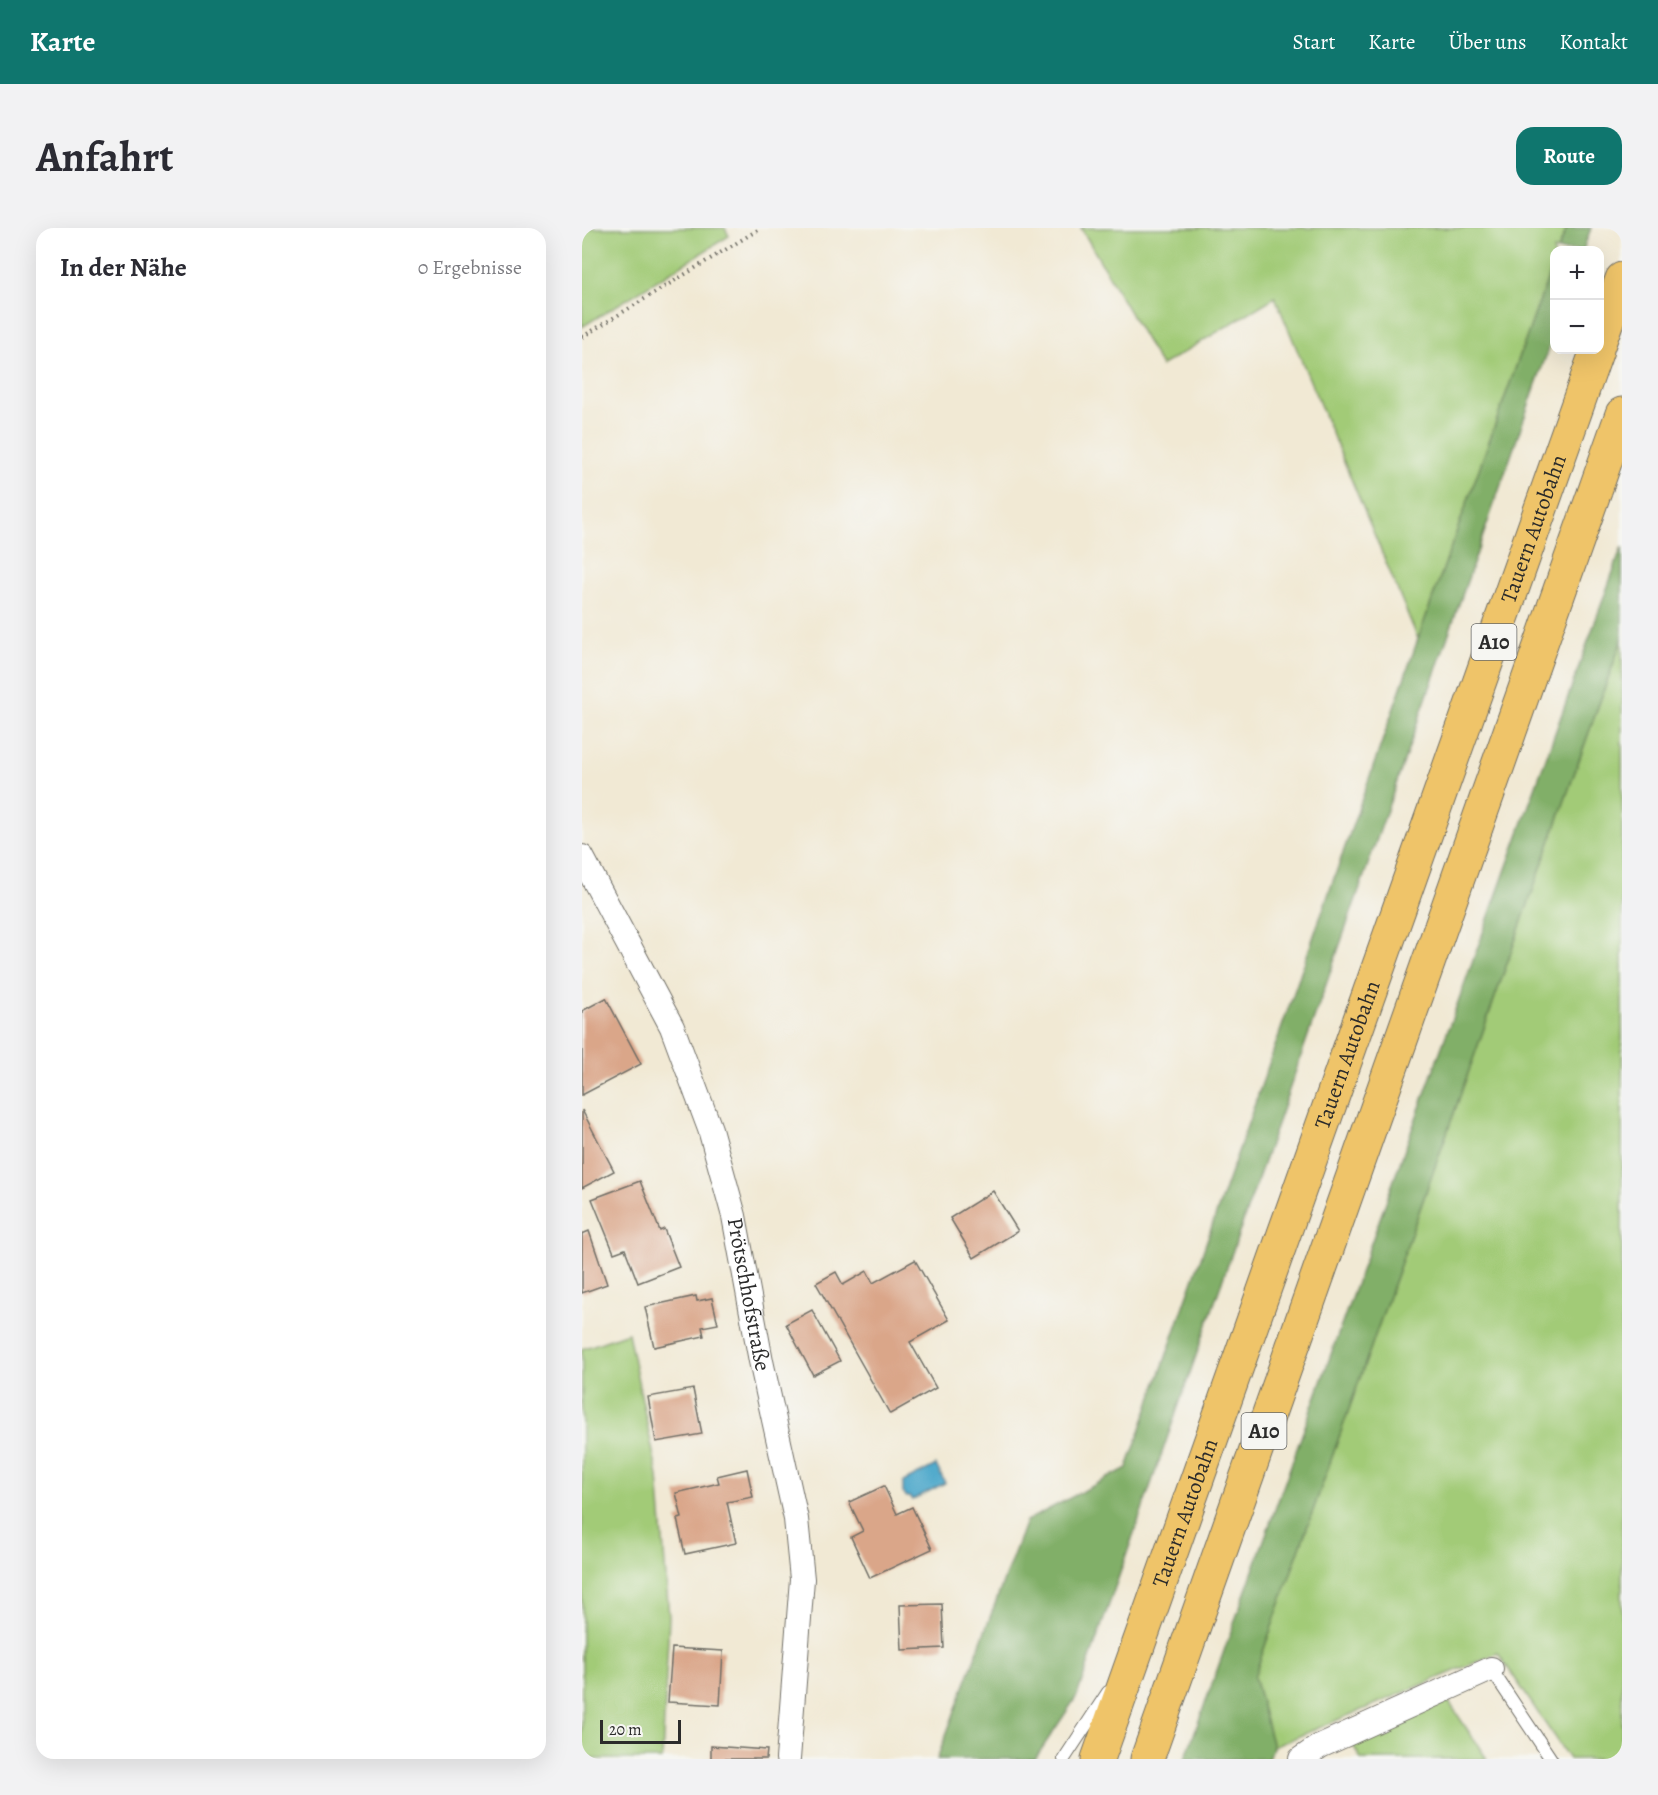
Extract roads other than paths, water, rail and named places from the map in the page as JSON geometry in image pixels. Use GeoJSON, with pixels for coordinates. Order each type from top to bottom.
{"type":"FeatureCollection","features":[{"type":"Feature","properties":{"kind":"highway"},"geometry":{"type":"LineString","coordinates":[[1604,328],[1622,279]]}},
{"type":"Feature","properties":{"kind":"highway","name":"Tauern Autobahn"},"geometry":{"type":"LineString","coordinates":[[1098,1759],[1596,354]]}},
{"type":"Feature","properties":{"kind":"highway","name":"Tauern Autobahn"},"geometry":{"type":"LineString","coordinates":[[1147,1759],[1622,414]]}},
{"type":"Feature","properties":{"kind":"street","name":"Prötschhofstraße"},"geometry":{"type":"LineString","coordinates":[[582,856],[672,1027],[710,1129],[734,1216],[761,1361],[796,1519],[802,1579],[788,1759]]}},
{"type":"Feature","properties":{"kind":"street"},"geometry":{"type":"LineString","coordinates":[[1301,1759],[1320,1746],[1491,1669]]}},
{"type":"Feature","properties":{"kind":"lane"},"geometry":{"type":"LineString","coordinates":[[1064,1759],[1139,1643]]}},
{"type":"Feature","properties":{"kind":"lane"},"geometry":{"type":"LineString","coordinates":[[1491,1669],[1551,1759]]}},
{"type":"Feature","properties":{"kind":"water"},"geometry":{"type":"Polygon","coordinates":[[[936,1465],[945,1483],[912,1500],[903,1493],[903,1482],[936,1465]]]}}]}
